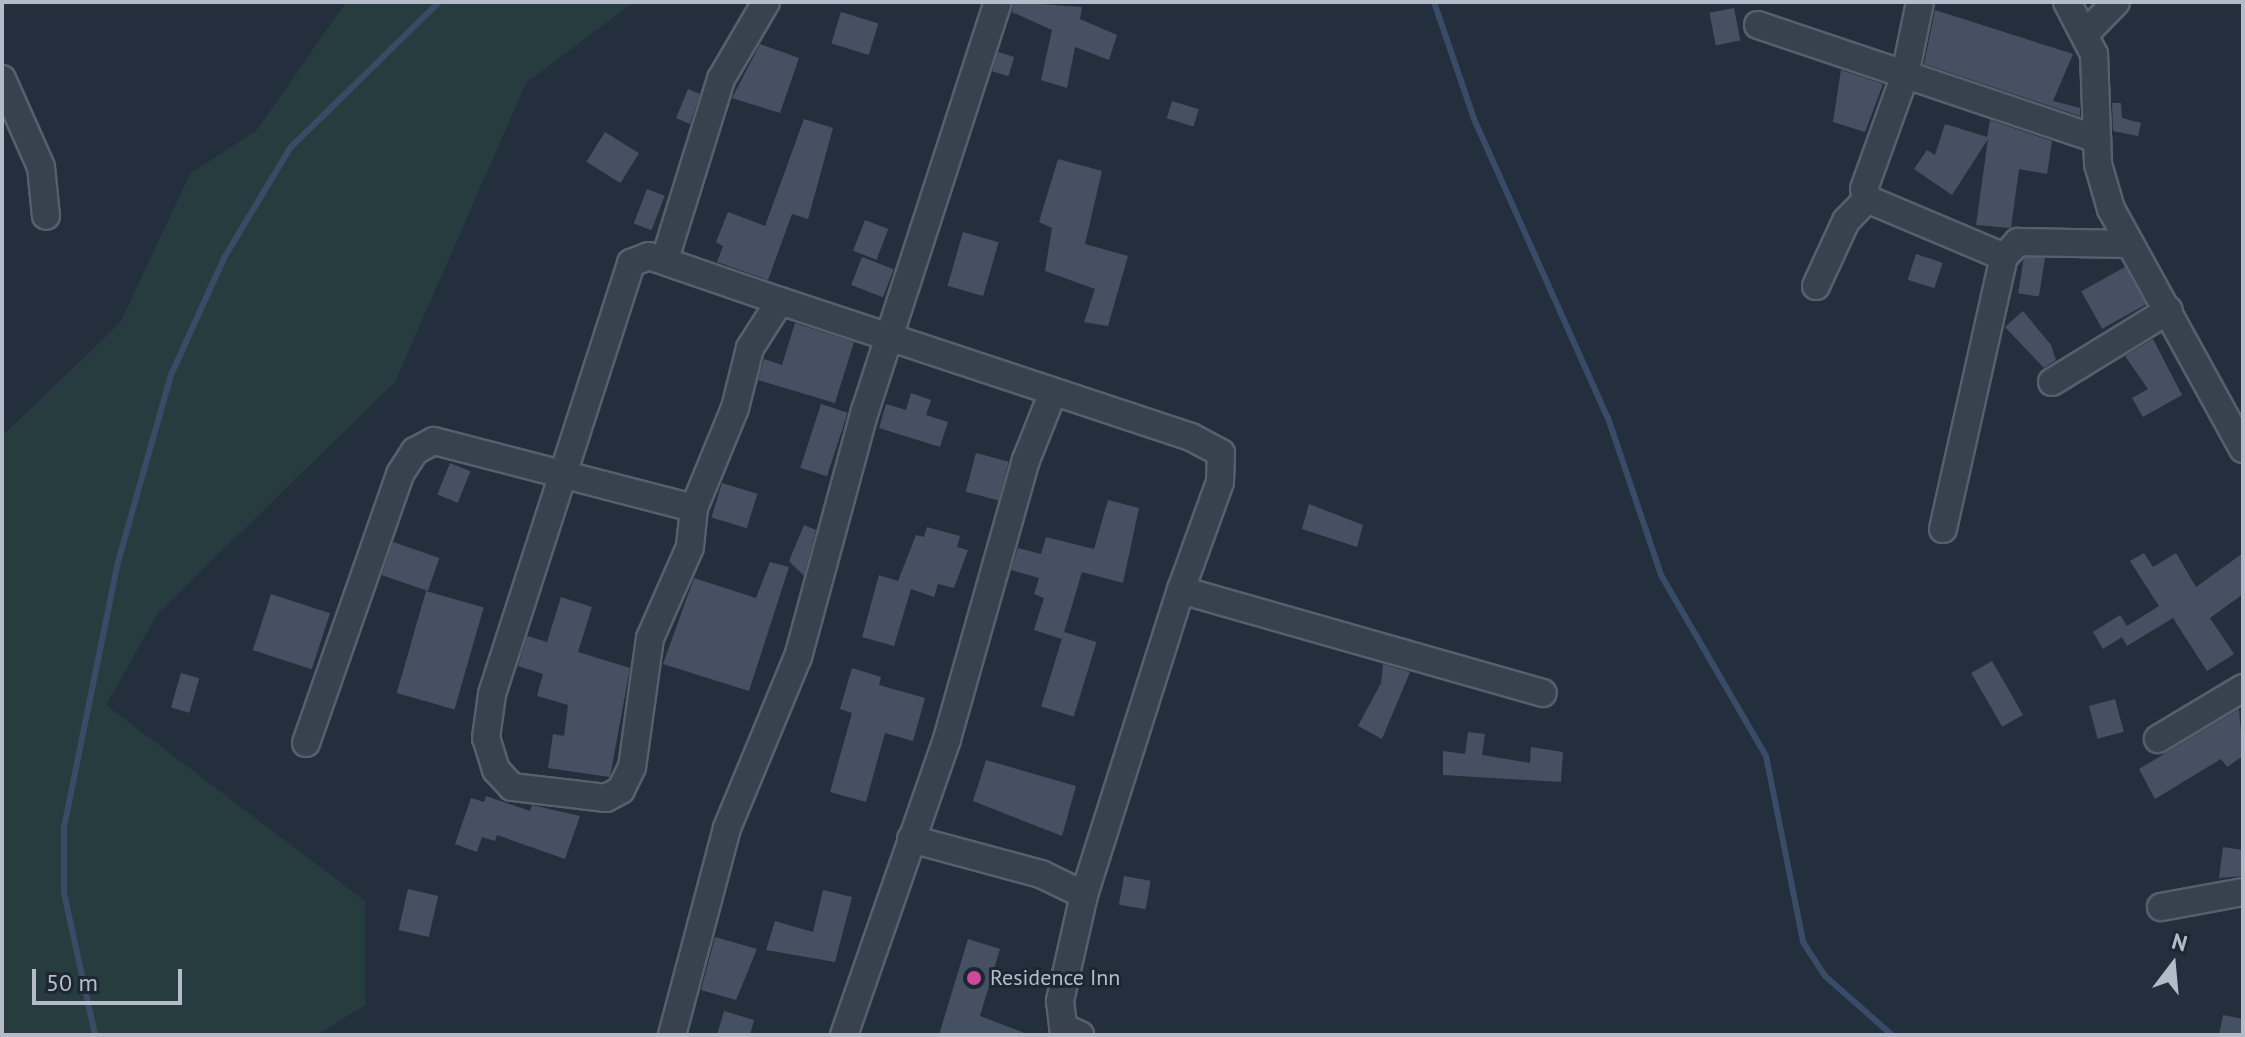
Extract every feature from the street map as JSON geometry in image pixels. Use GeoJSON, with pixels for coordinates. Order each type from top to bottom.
{"type":"FeatureCollection","features":[{"type":"Feature","properties":{"kind":"street"},"geometry":{"type":"LineString","coordinates":[[665,259],[721,79],[766,2]]}},
{"type":"Feature","properties":{"kind":"street"},"geometry":{"type":"LineString","coordinates":[[672,1035],[727,828],[798,657],[887,340],[998,2]]}},
{"type":"Feature","properties":{"kind":"street"},"geometry":{"type":"LineString","coordinates":[[1867,199],[1864,189],[1905,75],[1920,2]]}},
{"type":"Feature","properties":{"kind":"street"},"geometry":{"type":"LineString","coordinates":[[2067,2],[2086,33],[2094,54],[2097,139],[2111,209],[2242,447]]}},
{"type":"Feature","properties":{"kind":"street"},"geometry":{"type":"LineString","coordinates":[[2086,33],[2116,2]]}},
{"type":"Feature","properties":{"kind":"street"},"geometry":{"type":"LineString","coordinates":[[1758,25],[2097,139]]}},
{"type":"Feature","properties":{"kind":"street"},"geometry":{"type":"LineString","coordinates":[[2,79],[41,167],[46,216]]}},
{"type":"Feature","properties":{"kind":"street"},"geometry":{"type":"LineString","coordinates":[[1867,199],[2004,257]]}},
{"type":"Feature","properties":{"kind":"street"},"geometry":{"type":"LineString","coordinates":[[1816,286],[1846,221],[1867,199]]}},
{"type":"Feature","properties":{"kind":"street"},"geometry":{"type":"LineString","coordinates":[[1943,529],[2004,257],[2018,242],[2128,244]]}},
{"type":"Feature","properties":{"kind":"street"},"geometry":{"type":"LineString","coordinates":[[780,301],[750,348],[735,408],[694,508],[690,547],[650,638],[632,767],[621,790],[606,798],[512,787],[496,770],[486,738],[492,694],[631,263],[649,256],[665,259],[887,340],[1053,392],[1221,453],[1220,482],[1181,590],[1084,895],[1060,1001],[1063,1027],[1080,1035]]}},
{"type":"Feature","properties":{"kind":"street"},"geometry":{"type":"LineString","coordinates":[[2052,382],[2169,310]]}},
{"type":"Feature","properties":{"kind":"street"},"geometry":{"type":"LineString","coordinates":[[844,1035],[947,739],[1026,460],[1053,392]]}},
{"type":"Feature","properties":{"kind":"street"},"geometry":{"type":"LineString","coordinates":[[306,743],[400,474],[415,451],[434,441],[562,477],[694,508]]}},
{"type":"Feature","properties":{"kind":"street"},"geometry":{"type":"LineString","coordinates":[[1181,590],[1543,693]]}},
{"type":"Feature","properties":{"kind":"street"},"geometry":{"type":"LineString","coordinates":[[2158,739],[2243,688]]}},
{"type":"Feature","properties":{"kind":"street"},"geometry":{"type":"LineString","coordinates":[[911,839],[1041,874],[1084,895]]}},
{"type":"Feature","properties":{"kind":"street"},"geometry":{"type":"LineString","coordinates":[[2161,907],[2243,892]]}},
{"type":"Feature","properties":{"kind":"green space"},"geometry":{"type":"Polygon","coordinates":[[[346,2],[634,2],[526,83],[395,382],[158,613],[106,705],[365,901],[365,1005],[317,1035],[2,1035],[2,436],[120,323],[190,174],[257,130],[346,2]]]}},
{"type":"Feature","properties":{"kind":"building"},"geometry":{"type":"Polygon","coordinates":[[[1014,2],[1082,7],[1080,19],[1117,35],[1109,60],[1075,47],[1067,88],[1041,80],[1052,30],[1012,12],[1014,2]]]}},
{"type":"Feature","properties":{"kind":"building"},"geometry":{"type":"Polygon","coordinates":[[[1734,8],[1740,40],[1716,45],[1709,13],[1734,8]]]}},
{"type":"Feature","properties":{"kind":"building"},"geometry":{"type":"Polygon","coordinates":[[[1935,10],[2073,54],[2053,101],[2080,108],[2080,116],[1924,64],[1935,10]]]}},
{"type":"Feature","properties":{"kind":"building"},"geometry":{"type":"Polygon","coordinates":[[[841,12],[878,23],[869,55],[831,44],[841,12]]]}},
{"type":"Feature","properties":{"kind":"building"},"geometry":{"type":"Polygon","coordinates":[[[760,44],[799,58],[780,113],[732,98],[760,44]]]}},
{"type":"Feature","properties":{"kind":"building"},"geometry":{"type":"Polygon","coordinates":[[[998,52],[1014,57],[1008,76],[992,71],[998,52]]]}},
{"type":"Feature","properties":{"kind":"building"},"geometry":{"type":"Polygon","coordinates":[[[1841,70],[1883,84],[1865,132],[1833,122],[1841,70]]]}},
{"type":"Feature","properties":{"kind":"building"},"geometry":{"type":"Polygon","coordinates":[[[688,89],[700,94],[690,124],[676,118],[688,89]]]}},
{"type":"Feature","properties":{"kind":"building"},"geometry":{"type":"Polygon","coordinates":[[[1172,101],[1199,109],[1194,126],[1167,118],[1172,101]]]}},
{"type":"Feature","properties":{"kind":"building"},"geometry":{"type":"Polygon","coordinates":[[[2112,103],[2121,103],[2122,118],[2141,123],[2138,136],[2113,131],[2112,103]]]}},
{"type":"Feature","properties":{"kind":"building"},"geometry":{"type":"Polygon","coordinates":[[[804,119],[833,128],[808,219],[792,214],[768,280],[717,262],[723,246],[716,242],[728,212],[765,226],[804,119]]]}},
{"type":"Feature","properties":{"kind":"building"},"geometry":{"type":"Polygon","coordinates":[[[1990,120],[2052,141],[2047,174],[2019,169],[2011,228],[1976,225],[1988,139],[1952,195],[1914,169],[1927,150],[1935,155],[1945,124],[1987,137],[1990,120]]]}},
{"type":"Feature","properties":{"kind":"building"},"geometry":{"type":"Polygon","coordinates":[[[605,132],[639,153],[620,183],[586,162],[605,132]]]}},
{"type":"Feature","properties":{"kind":"building"},"geometry":{"type":"Polygon","coordinates":[[[1058,159],[1102,171],[1085,244],[1128,256],[1108,326],[1084,322],[1095,289],[1045,271],[1052,228],[1039,222],[1058,159]]]}},
{"type":"Feature","properties":{"kind":"building"},"geometry":{"type":"Polygon","coordinates":[[[647,189],[665,196],[651,230],[634,224],[647,189]]]}},
{"type":"Feature","properties":{"kind":"building"},"geometry":{"type":"Polygon","coordinates":[[[865,220],[888,229],[877,260],[853,251],[865,220]]]}},
{"type":"Feature","properties":{"kind":"building"},"geometry":{"type":"Polygon","coordinates":[[[963,232],[999,242],[983,296],[948,286],[963,232]]]}},
{"type":"Feature","properties":{"kind":"building"},"geometry":{"type":"Polygon","coordinates":[[[1916,254],[1943,263],[1934,288],[1908,280],[1916,254]]]}},
{"type":"Feature","properties":{"kind":"building"},"geometry":{"type":"Polygon","coordinates":[[[2024,255],[2045,258],[2039,297],[2018,293],[2024,255]]]}},
{"type":"Feature","properties":{"kind":"building"},"geometry":{"type":"Polygon","coordinates":[[[862,257],[894,269],[883,297],[851,285],[862,257]]]}},
{"type":"Feature","properties":{"kind":"building"},"geometry":{"type":"Polygon","coordinates":[[[2125,267],[2146,305],[2102,329],[2081,291],[2125,267]]]}},
{"type":"Feature","properties":{"kind":"building"},"geometry":{"type":"Polygon","coordinates":[[[2023,311],[2051,345],[2056,360],[2044,368],[2005,327],[2023,311]]]}},
{"type":"Feature","properties":{"kind":"building"},"geometry":{"type":"Polygon","coordinates":[[[795,323],[854,342],[835,403],[758,380],[764,359],[782,365],[795,323]]]}},
{"type":"Feature","properties":{"kind":"building"},"geometry":{"type":"Polygon","coordinates":[[[2153,339],[2182,395],[2143,417],[2132,398],[2148,389],[2125,356],[2153,339]]]}},
{"type":"Feature","properties":{"kind":"building"},"geometry":{"type":"Polygon","coordinates":[[[911,393],[931,400],[926,415],[948,422],[940,447],[879,428],[886,404],[906,410],[911,393]]]}},
{"type":"Feature","properties":{"kind":"building"},"geometry":{"type":"Polygon","coordinates":[[[821,404],[848,413],[827,476],[800,468],[821,404]]]}},
{"type":"Feature","properties":{"kind":"building"},"geometry":{"type":"Polygon","coordinates":[[[976,453],[1009,462],[998,500],[966,492],[976,453]]]}},
{"type":"Feature","properties":{"kind":"building"},"geometry":{"type":"Polygon","coordinates":[[[450,463],[470,471],[458,503],[437,495],[450,463]]]}},
{"type":"Feature","properties":{"kind":"building"},"geometry":{"type":"Polygon","coordinates":[[[722,483],[757,494],[747,528],[711,517],[722,483]]]}},
{"type":"Feature","properties":{"kind":"building"},"geometry":{"type":"Polygon","coordinates":[[[1108,500],[1139,508],[1123,583],[1082,572],[1062,639],[1034,630],[1044,598],[1034,594],[1039,578],[1011,570],[1018,548],[1041,554],[1046,537],[1094,549],[1108,500]]]}},
{"type":"Feature","properties":{"kind":"building"},"geometry":{"type":"Polygon","coordinates":[[[1309,504],[1363,525],[1357,547],[1302,529],[1309,504]]]}},
{"type":"Feature","properties":{"kind":"building"},"geometry":{"type":"Polygon","coordinates":[[[804,525],[816,530],[804,576],[789,561],[804,525]]]}},
{"type":"Feature","properties":{"kind":"building"},"geometry":{"type":"Polygon","coordinates":[[[927,527],[960,536],[957,547],[968,550],[954,588],[938,584],[934,597],[911,589],[894,646],[862,637],[879,575],[898,581],[916,535],[924,537],[927,527]]]}},
{"type":"Feature","properties":{"kind":"building"},"geometry":{"type":"Polygon","coordinates":[[[393,542],[439,558],[428,591],[382,575],[393,542]]]}},
{"type":"Feature","properties":{"kind":"building"},"geometry":{"type":"Polygon","coordinates":[[[2144,553],[2153,567],[2176,553],[2196,587],[2243,553],[2243,594],[2210,618],[2234,654],[2207,671],[2173,618],[2127,646],[2122,637],[2103,649],[2093,632],[2120,615],[2127,626],[2159,606],[2130,561],[2144,553]]]}},
{"type":"Feature","properties":{"kind":"building"},"geometry":{"type":"Polygon","coordinates":[[[770,562],[789,567],[749,691],[663,664],[694,578],[756,598],[770,562]]]}},
{"type":"Feature","properties":{"kind":"building"},"geometry":{"type":"Polygon","coordinates":[[[426,591],[484,608],[454,709],[397,693],[426,591]]]}},
{"type":"Feature","properties":{"kind":"building"},"geometry":{"type":"Polygon","coordinates":[[[271,594],[330,613],[312,669],[253,650],[271,594]]]}},
{"type":"Feature","properties":{"kind":"building"},"geometry":{"type":"Polygon","coordinates":[[[561,597],[592,607],[578,652],[630,668],[610,777],[548,768],[553,734],[564,736],[568,705],[537,696],[543,674],[518,666],[527,636],[547,642],[561,597]]]}},
{"type":"Feature","properties":{"kind":"building"},"geometry":{"type":"Polygon","coordinates":[[[1064,632],[1097,642],[1074,717],[1041,707],[1064,632]]]}},
{"type":"Feature","properties":{"kind":"building"},"geometry":{"type":"Polygon","coordinates":[[[1992,661],[2023,715],[2002,727],[1971,673],[1992,661]]]}},
{"type":"Feature","properties":{"kind":"building"},"geometry":{"type":"Polygon","coordinates":[[[1383,664],[1410,672],[1382,739],[1358,726],[1381,683],[1383,664]]]}},
{"type":"Feature","properties":{"kind":"building"},"geometry":{"type":"Polygon","coordinates":[[[852,668],[881,677],[879,685],[925,698],[913,741],[885,733],[866,802],[830,792],[852,713],[840,709],[852,668]]]}},
{"type":"Feature","properties":{"kind":"building"},"geometry":{"type":"Polygon","coordinates":[[[181,673],[199,678],[189,713],[171,708],[181,673]]]}},
{"type":"Feature","properties":{"kind":"building"},"geometry":{"type":"Polygon","coordinates":[[[2115,699],[2124,732],[2098,739],[2089,706],[2115,699]]]}},
{"type":"Feature","properties":{"kind":"building"},"geometry":{"type":"Polygon","coordinates":[[[2239,709],[2243,756],[2227,767],[2221,759],[2155,799],[2139,769],[2239,709]]]}},
{"type":"Feature","properties":{"kind":"building"},"geometry":{"type":"Polygon","coordinates":[[[1468,732],[1485,734],[1482,755],[1530,763],[1531,747],[1563,752],[1561,782],[1443,775],[1443,751],[1465,754],[1468,732]]]}},
{"type":"Feature","properties":{"kind":"building"},"geometry":{"type":"Polygon","coordinates":[[[986,760],[1076,786],[1062,836],[973,801],[986,760]]]}},
{"type":"Feature","properties":{"kind":"building"},"geometry":{"type":"Polygon","coordinates":[[[486,796],[530,811],[532,805],[580,816],[565,859],[497,835],[495,841],[482,837],[477,852],[455,844],[471,798],[484,802],[486,796]]]}},
{"type":"Feature","properties":{"kind":"building"},"geometry":{"type":"Polygon","coordinates":[[[2223,847],[2243,850],[2243,876],[2219,878],[2223,847]]]}},
{"type":"Feature","properties":{"kind":"building"},"geometry":{"type":"Polygon","coordinates":[[[1124,876],[1151,881],[1146,909],[1119,905],[1124,876]]]}},
{"type":"Feature","properties":{"kind":"building"},"geometry":{"type":"Polygon","coordinates":[[[408,889],[438,896],[429,937],[399,930],[408,889]]]}},
{"type":"Feature","properties":{"kind":"building"},"geometry":{"type":"Polygon","coordinates":[[[823,890],[852,897],[835,962],[766,950],[775,921],[813,932],[823,890]]]}},
{"type":"Feature","properties":{"kind":"building"},"geometry":{"type":"Polygon","coordinates":[[[715,937],[757,949],[736,1000],[701,990],[715,937]]]}},
{"type":"Feature","properties":{"kind":"building","name":"Residence Inn"},"geometry":{"type":"Polygon","coordinates":[[[968,939],[1000,949],[980,1016],[1030,1035],[939,1035],[968,939]]]}},
{"type":"Feature","properties":{"kind":"building"},"geometry":{"type":"Polygon","coordinates":[[[724,1011],[754,1020],[750,1035],[717,1035],[724,1011]]]}},
{"type":"Feature","properties":{"kind":"building"},"geometry":{"type":"Polygon","coordinates":[[[2223,1015],[2243,1019],[2243,1035],[2219,1035],[2223,1015]]]}},
{"type":"Feature","properties":{"kind":"waterway"},"geometry":{"type":"LineString","coordinates":[[95,1035],[64,893],[64,827],[118,562],[171,375],[224,258],[290,148],[439,2]]}},
{"type":"Feature","properties":{"kind":"waterway"},"geometry":{"type":"LineString","coordinates":[[1434,2],[1474,119],[1608,418],[1661,575],[1766,756],[1803,942],[1825,976],[1892,1035]]}},
{"type":"Feature","properties":{"kind":"place","name":"Residence Inn"},"geometry":{"type":"Point","coordinates":[974,978]}}]}
